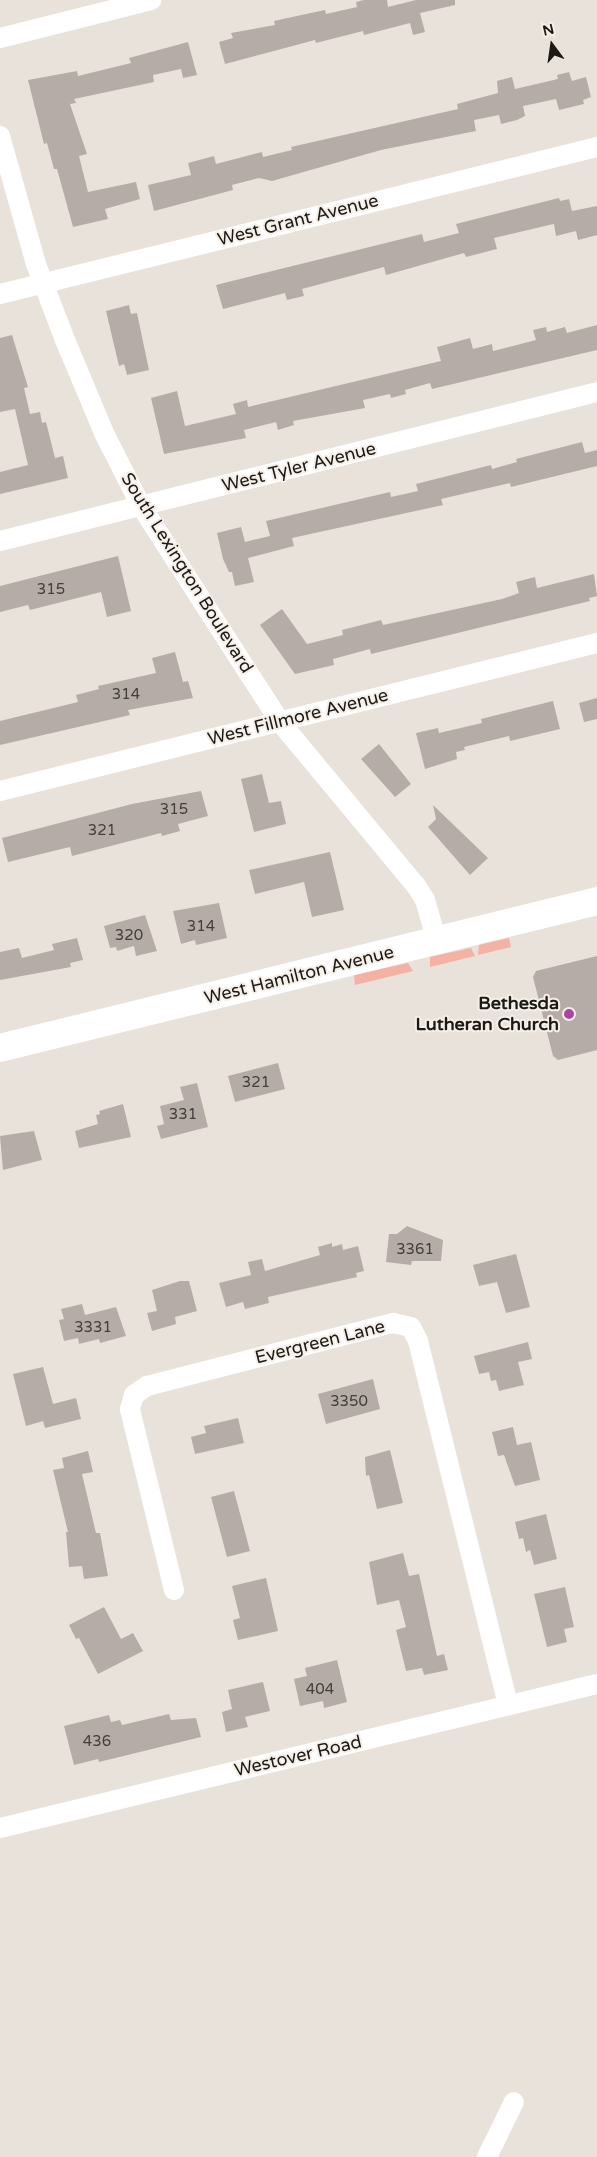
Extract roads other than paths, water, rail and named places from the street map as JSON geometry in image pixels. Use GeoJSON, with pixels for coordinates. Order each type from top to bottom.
{"type":"FeatureCollection","features":[{"type":"Feature","properties":{"kind":"street"},"geometry":{"type":"LineString","coordinates":[[0,38],[151,0]]}},
{"type":"Feature","properties":{"kind":"street","name":"South Lexington Boulevard"},"geometry":{"type":"LineString","coordinates":[[0,136],[43,283],[104,433],[141,506],[280,722],[417,886],[425,900],[438,940]]}},
{"type":"Feature","properties":{"kind":"street","name":"West Grant Avenue"},"geometry":{"type":"LineString","coordinates":[[0,294],[597,147]]}},
{"type":"Feature","properties":{"kind":"street","name":"West Tyler Avenue"},"geometry":{"type":"LineString","coordinates":[[0,541],[597,392]]}},
{"type":"Feature","properties":{"kind":"street","name":"West Fillmore Avenue"},"geometry":{"type":"LineString","coordinates":[[0,791],[597,643]]}},
{"type":"Feature","properties":{"kind":"street","name":"West Hamilton Avenue"},"geometry":{"type":"LineString","coordinates":[[0,1048],[597,901]]}},
{"type":"Feature","properties":{"kind":"street","name":"Evergreen Lane"},"geometry":{"type":"LineString","coordinates":[[174,1590],[130,1409],[134,1395],[147,1386],[394,1323],[411,1327],[418,1341],[508,1705]]}},
{"type":"Feature","properties":{"kind":"street","name":"Westover Road"},"geometry":{"type":"LineString","coordinates":[[0,1828],[597,1684]]}},
{"type":"Feature","properties":{"kind":"street"},"geometry":{"type":"LineString","coordinates":[[487,2157],[514,2102]]}},
{"type":"Feature","properties":{"kind":"place","name":"Bethesda Lutheran Church"},"geometry":{"type":"Point","coordinates":[569,1014]}}]}
